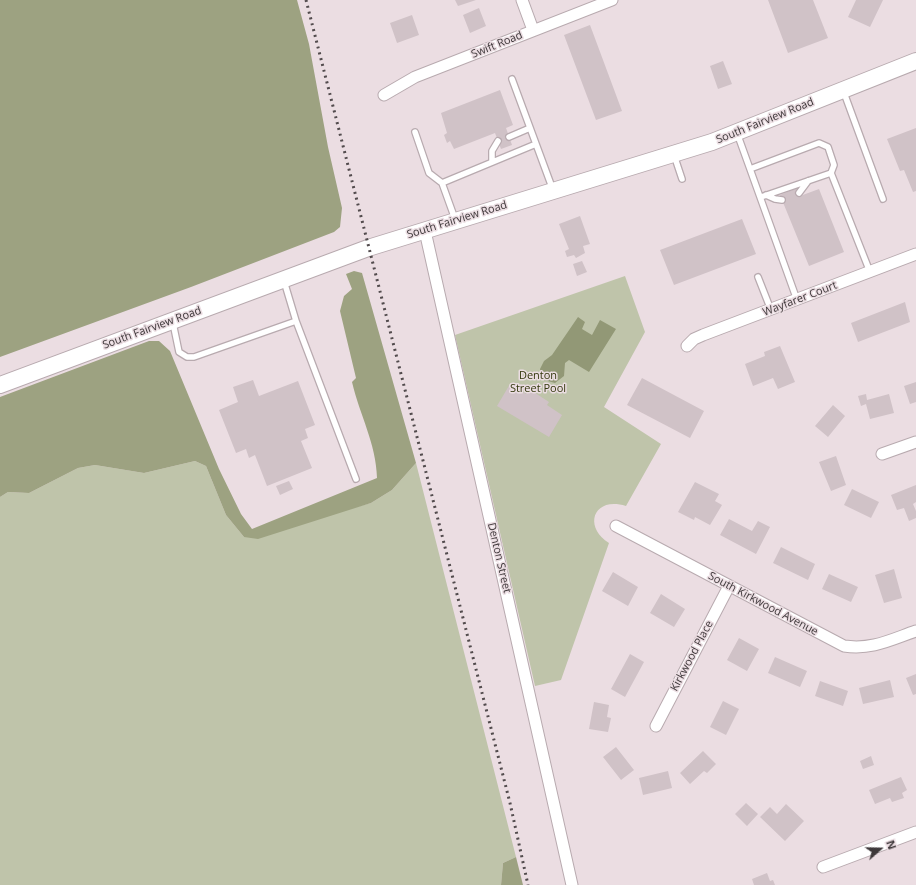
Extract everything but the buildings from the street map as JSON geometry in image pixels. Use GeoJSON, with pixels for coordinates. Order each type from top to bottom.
{"type":"FeatureCollection","features":[{"type":"Feature","properties":{"kind":"main road","name":"South Fairview Road"},"geometry":{"type":"LineString","coordinates":[[0,385],[368,248],[553,190],[674,155],[737,132],[916,61]]}},
{"type":"Feature","properties":{"kind":"street"},"geometry":{"type":"LineString","coordinates":[[522,0],[533,30]]}},
{"type":"Feature","properties":{"kind":"street","name":"Swift Road"},"geometry":{"type":"LineString","coordinates":[[384,95],[415,77],[612,0]]}},
{"type":"Feature","properties":{"kind":"street","name":"Denton Street"},"geometry":{"type":"LineString","coordinates":[[425,231],[572,885]]}},
{"type":"Feature","properties":{"kind":"street","name":"Wayfarer Court"},"geometry":{"type":"LineString","coordinates":[[687,346],[694,339],[916,254]]}},
{"type":"Feature","properties":{"kind":"street"},"geometry":{"type":"LineString","coordinates":[[882,454],[916,442]]}},
{"type":"Feature","properties":{"kind":"street","name":"South Kirkwood Avenue"},"geometry":{"type":"LineString","coordinates":[[616,526],[844,646],[860,649],[916,631]]}},
{"type":"Feature","properties":{"kind":"street","name":"Kirkwood Place"},"geometry":{"type":"LineString","coordinates":[[656,726],[729,586]]}},
{"type":"Feature","properties":{"kind":"street"},"geometry":{"type":"LineString","coordinates":[[823,867],[916,832]]}},
{"type":"Feature","properties":{"kind":"lane"},"geometry":{"type":"LineString","coordinates":[[512,80],[553,190]]}},
{"type":"Feature","properties":{"kind":"lane"},"geometry":{"type":"LineString","coordinates":[[843,90],[883,199]]}},
{"type":"Feature","properties":{"kind":"lane"},"geometry":{"type":"LineString","coordinates":[[509,137],[530,128]]}},
{"type":"Feature","properties":{"kind":"lane"},"geometry":{"type":"LineString","coordinates":[[415,132],[429,173],[442,183],[456,221]]}},
{"type":"Feature","properties":{"kind":"lane"},"geometry":{"type":"LineString","coordinates":[[737,132],[750,170],[763,196],[797,300]]}},
{"type":"Feature","properties":{"kind":"lane"},"geometry":{"type":"LineString","coordinates":[[492,162],[492,151],[498,141]]}},
{"type":"Feature","properties":{"kind":"lane"},"geometry":{"type":"LineString","coordinates":[[442,183],[536,144]]}},
{"type":"Feature","properties":{"kind":"lane"},"geometry":{"type":"LineString","coordinates":[[750,170],[818,144],[828,147],[834,165],[831,173],[870,272]]}},
{"type":"Feature","properties":{"kind":"lane"},"geometry":{"type":"LineString","coordinates":[[674,155],[682,179]]}},
{"type":"Feature","properties":{"kind":"lane"},"geometry":{"type":"LineString","coordinates":[[763,196],[831,173]]}},
{"type":"Feature","properties":{"kind":"lane"},"geometry":{"type":"LineString","coordinates":[[799,193],[808,181]]}},
{"type":"Feature","properties":{"kind":"lane"},"geometry":{"type":"LineString","coordinates":[[763,196],[782,200]]}},
{"type":"Feature","properties":{"kind":"lane"},"geometry":{"type":"LineString","coordinates":[[758,277],[771,310]]}},
{"type":"Feature","properties":{"kind":"lane"},"geometry":{"type":"LineString","coordinates":[[283,280],[296,320],[356,479]]}},
{"type":"Feature","properties":{"kind":"lane"},"geometry":{"type":"LineString","coordinates":[[172,321],[179,352],[187,357],[194,357],[296,320]]}},
{"type":"Feature","properties":{"kind":"green space","name":"Denton Street Pool"},"geometry":{"type":"Polygon","coordinates":[[[625,276],[645,332],[604,407],[661,444],[626,506],[615,504],[606,505],[599,509],[595,515],[594,522],[596,529],[609,543],[561,680],[535,686],[455,335],[625,276]]]}},
{"type":"Feature","properties":{"kind":"green space"},"geometry":{"type":"Polygon","coordinates":[[[195,461],[206,466],[226,515],[244,537],[371,503],[392,490],[416,463],[516,857],[503,863],[501,885],[0,885],[0,497],[8,492],[29,493],[78,468],[95,465],[144,473],[195,461]]]}},
{"type":"Feature","properties":{"kind":"shaded area"},"geometry":{"type":"Polygon","coordinates":[[[0,0],[297,0],[309,44],[328,147],[342,208],[340,227],[334,232],[191,287],[0,357],[0,0]]]}},
{"type":"Feature","properties":{"kind":"shaded area"},"geometry":{"type":"Polygon","coordinates":[[[354,271],[362,273],[416,463],[392,490],[371,503],[258,539],[244,537],[226,515],[206,466],[195,461],[144,473],[95,465],[78,468],[29,493],[8,492],[0,497],[0,397],[149,341],[159,341],[170,351],[219,469],[241,514],[252,529],[377,478],[371,441],[352,382],[356,378],[340,311],[344,296],[352,289],[346,274],[354,271]]]}},
{"type":"Feature","properties":{"kind":"shaded area"},"geometry":{"type":"Polygon","coordinates":[[[578,317],[585,322],[582,329],[592,335],[600,320],[616,329],[589,372],[569,360],[565,363],[564,376],[555,383],[544,380],[541,376],[540,369],[544,361],[552,355],[578,317]]]}},
{"type":"Feature","properties":{"kind":"shaded area"},"geometry":{"type":"Polygon","coordinates":[[[516,857],[523,885],[501,885],[503,863],[516,857]]]}},
{"type":"Feature","properties":{"kind":"railway"},"geometry":{"type":"LineString","coordinates":[[306,0],[510,803],[528,885]]}}]}
